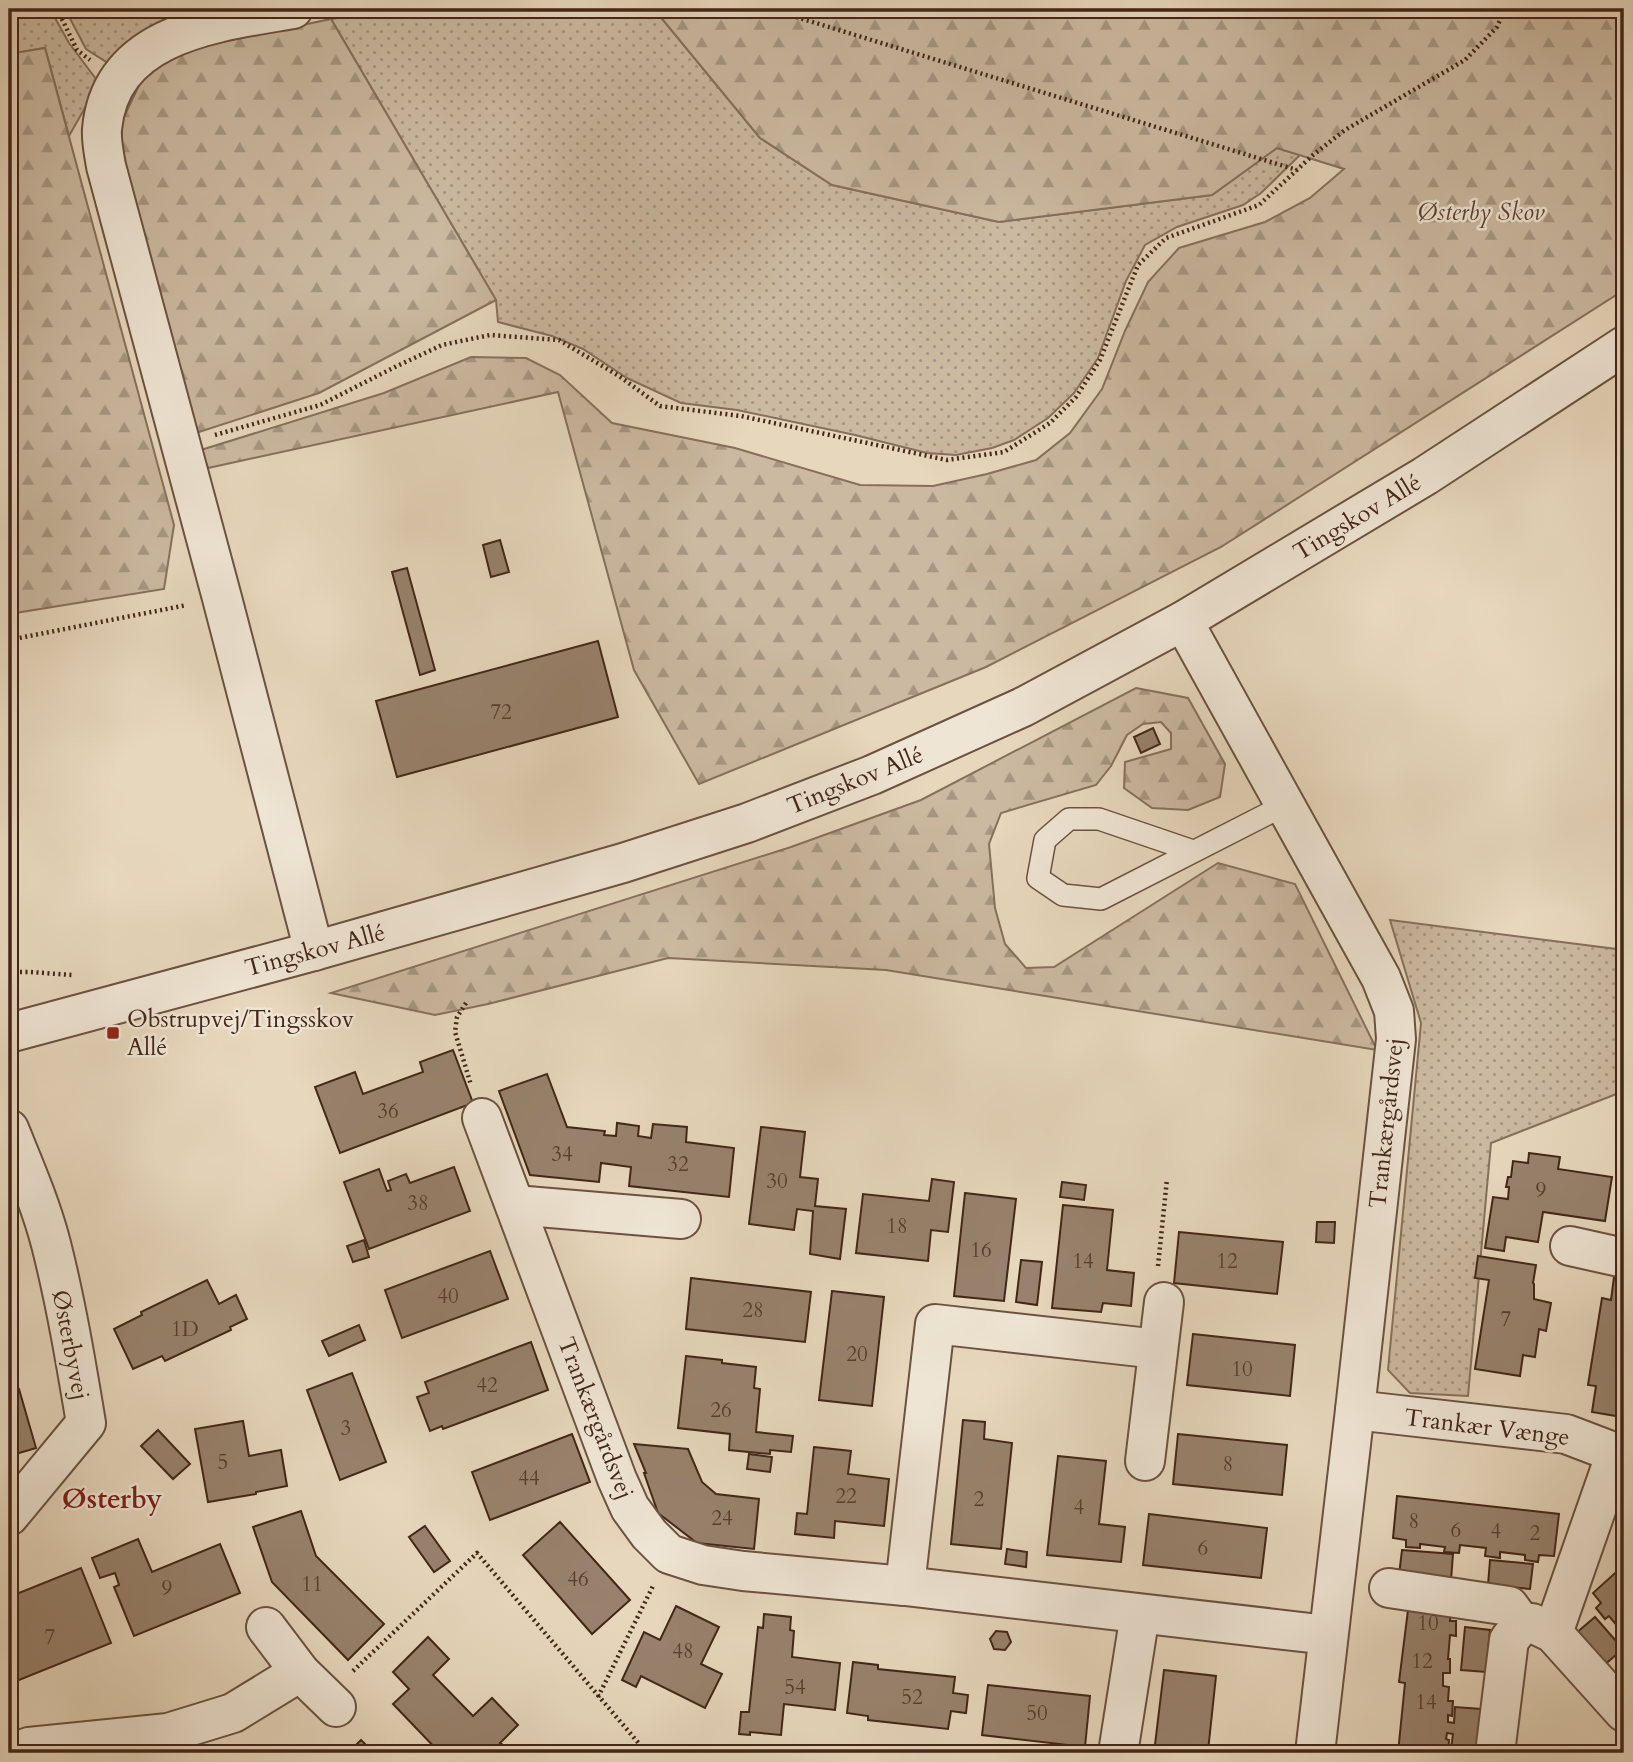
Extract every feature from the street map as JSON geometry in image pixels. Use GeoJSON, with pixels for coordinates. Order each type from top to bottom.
{"type":"FeatureCollection","features":[{"type":"Feature","properties":{"kind":"street"},"geometry":{"type":"LineString","coordinates":[[293,9],[189,30],[155,45],[127,68],[116,82],[109,97],[102,130],[106,166],[314,951]]}},
{"type":"Feature","properties":{"kind":"street","name":"Tingskov Allé"},"geometry":{"type":"LineString","coordinates":[[9,1032],[314,951],[623,863],[759,819],[872,775],[1023,707],[1183,621],[1425,476],[1624,346]]}},
{"type":"Feature","properties":{"kind":"street","name":"Trankærgårdsvej"},"geometry":{"type":"LineString","coordinates":[[1183,621],[1381,978],[1394,1011],[1396,1039],[1315,1753]]}},
{"type":"Feature","properties":{"kind":"street","name":"Trankærgårdsvej"},"geometry":{"type":"LineString","coordinates":[[482,1118],[617,1479],[630,1508],[649,1534],[669,1554],[703,1565],[743,1571],[905,1586],[1328,1635]]}},
{"type":"Feature","properties":{"kind":"street","name":"Østerbyvej"},"geometry":{"type":"LineString","coordinates":[[9,1516],[86,1423],[51,1244],[40,1208],[12,1145]]}},
{"type":"Feature","properties":{"kind":"street"},"geometry":{"type":"LineString","coordinates":[[516,1205],[681,1219]]}},
{"type":"Feature","properties":{"kind":"street"},"geometry":{"type":"LineString","coordinates":[[1570,1246],[1624,1258]]}},
{"type":"Feature","properties":{"kind":"street"},"geometry":{"type":"LineString","coordinates":[[1145,1461],[1164,1302]]}},
{"type":"Feature","properties":{"kind":"street"},"geometry":{"type":"LineString","coordinates":[[905,1586],[935,1324],[1158,1349]]}},
{"type":"Feature","properties":{"kind":"street","name":"Trankær Vænge"},"geometry":{"type":"LineString","coordinates":[[1355,1410],[1566,1434],[1620,1456],[1538,1629],[1509,1640],[1495,1753]]}},
{"type":"Feature","properties":{"kind":"street"},"geometry":{"type":"LineString","coordinates":[[1389,1588],[1509,1606],[1538,1629],[1624,1712]]}},
{"type":"Feature","properties":{"kind":"street"},"geometry":{"type":"LineString","coordinates":[[1118,1753],[1140,1614]]}},
{"type":"Feature","properties":{"kind":"street"},"geometry":{"type":"LineString","coordinates":[[12,1753],[29,1747],[168,1733],[233,1713],[320,1692],[265,1628]]}},
{"type":"Feature","properties":{"kind":"lane"},"geometry":{"type":"LineString","coordinates":[[1193,851],[1100,819],[1069,819],[1045,840],[1038,878],[1063,895],[1101,899],[1285,805]]}},
{"type":"Feature","properties":{"kind":"path"},"geometry":{"type":"LineString","coordinates":[[57,9],[77,50],[116,82]]}},
{"type":"Feature","properties":{"kind":"path"},"geometry":{"type":"LineString","coordinates":[[770,9],[1297,170]]}},
{"type":"Feature","properties":{"kind":"path"},"geometry":{"type":"LineString","coordinates":[[180,444],[320,405],[443,345],[491,335],[559,340],[619,376],[660,406],[741,416],[947,460],[1004,452],[1050,423],[1076,397],[1100,360],[1138,265],[1166,238],[1259,205],[1313,155],[1345,130],[1465,60],[1497,27],[1505,9]]}},
{"type":"Feature","properties":{"kind":"path"},"geometry":{"type":"LineString","coordinates":[[9,640],[222,598]]}},
{"type":"Feature","properties":{"kind":"path"},"geometry":{"type":"LineString","coordinates":[[9,972],[80,976]]}},
{"type":"Feature","properties":{"kind":"path"},"geometry":{"type":"LineString","coordinates":[[466,1003],[457,1017],[455,1032],[482,1118]]}},
{"type":"Feature","properties":{"kind":"path"},"geometry":{"type":"LineString","coordinates":[[1164,1302],[1156,1294],[1167,1179]]}},
{"type":"Feature","properties":{"kind":"path"},"geometry":{"type":"LineString","coordinates":[[320,1692],[477,1553],[647,1753]]}},
{"type":"Feature","properties":{"kind":"path"},"geometry":{"type":"LineString","coordinates":[[598,1697],[669,1554]]}},
{"type":"Feature","properties":{"kind":"green space"},"geometry":{"type":"Polygon","coordinates":[[[9,9],[50,9],[69,43],[99,83],[69,136],[45,48],[9,54],[9,9]]]}},
{"type":"Feature","properties":{"kind":"green space"},"geometry":{"type":"Polygon","coordinates":[[[65,9],[225,9],[108,63],[86,49],[65,9]]]}},
{"type":"Feature","properties":{"kind":"green space"},"geometry":{"type":"Polygon","coordinates":[[[395,9],[654,9],[760,138],[832,185],[999,222],[1212,195],[1277,148],[1300,155],[1261,193],[1243,205],[1177,227],[1145,245],[1126,281],[1098,358],[1074,393],[1048,418],[1014,440],[992,448],[956,455],[927,453],[737,410],[681,403],[627,378],[583,349],[552,336],[498,322],[496,300],[331,19],[395,9]]]}},
{"type":"Feature","properties":{"kind":"green space","name":"Østerby Skov"},"geometry":{"type":"Polygon","coordinates":[[[654,9],[1624,9],[1624,290],[1221,547],[986,667],[699,784],[634,670],[558,392],[208,468],[201,450],[384,393],[471,357],[526,358],[560,375],[612,423],[735,448],[860,485],[933,486],[987,474],[1036,460],[1070,433],[1102,389],[1148,282],[1179,248],[1265,222],[1310,198],[1344,169],[1277,148],[1212,195],[999,222],[832,185],[760,138],[654,9]]]}},
{"type":"Feature","properties":{"kind":"green space"},"geometry":{"type":"Polygon","coordinates":[[[331,19],[496,300],[319,393],[196,433],[122,182],[122,121],[143,77],[188,49],[331,19]]]}},
{"type":"Feature","properties":{"kind":"green space"},"geometry":{"type":"Polygon","coordinates":[[[45,48],[174,525],[164,589],[9,614],[9,54],[45,48]]]}},
{"type":"Feature","properties":{"kind":"green space"},"geometry":{"type":"Polygon","coordinates":[[[1136,688],[1188,698],[1225,764],[1220,797],[1188,810],[1152,808],[1124,788],[1125,762],[1171,749],[1171,733],[1161,722],[1143,724],[1127,735],[1111,766],[1096,785],[1001,813],[989,844],[995,908],[1005,944],[1026,968],[1054,967],[1218,863],[1295,884],[1377,1050],[886,970],[668,958],[435,1015],[331,993],[791,847],[921,800],[1136,688]]]}},
{"type":"Feature","properties":{"kind":"green space"},"geometry":{"type":"Polygon","coordinates":[[[1390,920],[1624,950],[1624,1091],[1491,1143],[1468,1396],[1410,1393],[1388,1370],[1421,1023],[1390,920]]]}},
{"type":"Feature","properties":{"kind":"building"},"geometry":{"type":"Polygon","coordinates":[[[500,540],[509,572],[491,577],[483,545],[500,540]]]}},
{"type":"Feature","properties":{"kind":"building"},"geometry":{"type":"Polygon","coordinates":[[[407,568],[435,670],[420,675],[392,572],[407,568]]]}},
{"type":"Feature","properties":{"kind":"building"},"geometry":{"type":"Polygon","coordinates":[[[598,641],[618,717],[397,777],[376,701],[598,641]]]}},
{"type":"Feature","properties":{"kind":"building"},"geometry":{"type":"Polygon","coordinates":[[[1153,728],[1160,744],[1141,753],[1134,737],[1153,728]]]}},
{"type":"Feature","properties":{"kind":"building"},"geometry":{"type":"Polygon","coordinates":[[[453,1050],[473,1103],[340,1153],[315,1087],[355,1072],[363,1094],[423,1072],[420,1062],[453,1050]]]}},
{"type":"Feature","properties":{"kind":"building"},"geometry":{"type":"Polygon","coordinates":[[[547,1074],[567,1127],[605,1131],[604,1135],[616,1136],[617,1123],[639,1126],[638,1136],[651,1138],[653,1124],[687,1127],[686,1142],[734,1148],[729,1197],[629,1186],[631,1167],[601,1163],[599,1182],[530,1175],[499,1091],[547,1074]]]}},
{"type":"Feature","properties":{"kind":"building"},"geometry":{"type":"Polygon","coordinates":[[[761,1127],[805,1132],[800,1177],[818,1179],[815,1206],[846,1209],[840,1259],[810,1254],[813,1211],[797,1209],[794,1230],[749,1224],[761,1127]]]}},
{"type":"Feature","properties":{"kind":"building"},"geometry":{"type":"Polygon","coordinates":[[[1529,1153],[1560,1157],[1558,1169],[1612,1177],[1605,1221],[1543,1212],[1538,1242],[1506,1237],[1504,1251],[1485,1248],[1493,1197],[1508,1199],[1509,1187],[1506,1187],[1508,1177],[1511,1177],[1513,1161],[1528,1163],[1529,1153]]]}},
{"type":"Feature","properties":{"kind":"building"},"geometry":{"type":"Polygon","coordinates":[[[454,1167],[470,1211],[369,1249],[344,1182],[379,1169],[387,1191],[391,1190],[388,1181],[406,1174],[410,1183],[454,1167]]]}},
{"type":"Feature","properties":{"kind":"building"},"geometry":{"type":"Polygon","coordinates":[[[932,1179],[954,1182],[948,1232],[931,1230],[928,1261],[856,1253],[863,1194],[929,1201],[932,1179]]]}},
{"type":"Feature","properties":{"kind":"building"},"geometry":{"type":"Polygon","coordinates":[[[1062,1182],[1086,1185],[1084,1200],[1060,1197],[1062,1182]]]}},
{"type":"Feature","properties":{"kind":"building"},"geometry":{"type":"Polygon","coordinates":[[[965,1193],[1016,1199],[1004,1301],[954,1296],[965,1193]]]}},
{"type":"Feature","properties":{"kind":"building"},"geometry":{"type":"Polygon","coordinates":[[[1063,1205],[1113,1210],[1107,1270],[1134,1273],[1131,1306],[1103,1303],[1101,1312],[1052,1308],[1063,1205]]]}},
{"type":"Feature","properties":{"kind":"building"},"geometry":{"type":"Polygon","coordinates":[[[1317,1222],[1335,1222],[1334,1243],[1316,1242],[1317,1222]]]}},
{"type":"Feature","properties":{"kind":"building"},"geometry":{"type":"Polygon","coordinates":[[[1179,1232],[1283,1242],[1277,1294],[1174,1283],[1179,1232]]]}},
{"type":"Feature","properties":{"kind":"building"},"geometry":{"type":"Polygon","coordinates":[[[364,1240],[369,1257],[353,1262],[347,1246],[364,1240]]]}},
{"type":"Feature","properties":{"kind":"building"},"geometry":{"type":"Polygon","coordinates":[[[490,1251],[508,1299],[402,1338],[385,1290],[490,1251]]]}},
{"type":"Feature","properties":{"kind":"building"},"geometry":{"type":"Polygon","coordinates":[[[1478,1256],[1536,1265],[1534,1299],[1551,1303],[1546,1331],[1539,1329],[1535,1357],[1523,1355],[1520,1376],[1475,1369],[1489,1280],[1475,1278],[1478,1256]]]}},
{"type":"Feature","properties":{"kind":"building"},"geometry":{"type":"Polygon","coordinates":[[[1021,1260],[1042,1262],[1037,1305],[1016,1302],[1021,1260]]]}},
{"type":"Feature","properties":{"kind":"building"},"geometry":{"type":"Polygon","coordinates":[[[1614,1277],[1624,1278],[1624,1390],[1620,1390],[1616,1416],[1592,1412],[1596,1386],[1588,1385],[1602,1298],[1611,1300],[1614,1277]]]}},
{"type":"Feature","properties":{"kind":"building"},"geometry":{"type":"Polygon","coordinates":[[[691,1278],[811,1292],[805,1342],[686,1329],[691,1278]]]}},
{"type":"Feature","properties":{"kind":"building"},"geometry":{"type":"Polygon","coordinates":[[[207,1280],[219,1304],[236,1295],[247,1319],[230,1327],[231,1330],[165,1361],[162,1356],[133,1369],[114,1329],[142,1315],[141,1312],[207,1280]]]}},
{"type":"Feature","properties":{"kind":"building"},"geometry":{"type":"Polygon","coordinates":[[[832,1291],[884,1297],[872,1406],[819,1400],[832,1291]]]}},
{"type":"Feature","properties":{"kind":"building"},"geometry":{"type":"Polygon","coordinates":[[[359,1325],[365,1340],[329,1356],[322,1341],[359,1325]]]}},
{"type":"Feature","properties":{"kind":"building"},"geometry":{"type":"Polygon","coordinates":[[[1193,1334],[1295,1345],[1290,1396],[1187,1385],[1193,1334]]]}},
{"type":"Feature","properties":{"kind":"building"},"geometry":{"type":"Polygon","coordinates":[[[531,1342],[548,1390],[443,1429],[442,1426],[430,1431],[417,1397],[429,1393],[425,1382],[531,1342]]]}},
{"type":"Feature","properties":{"kind":"building"},"geometry":{"type":"Polygon","coordinates":[[[686,1356],[756,1367],[754,1388],[760,1389],[756,1432],[793,1436],[791,1452],[770,1450],[770,1454],[729,1450],[730,1434],[678,1428],[686,1356]]]}},
{"type":"Feature","properties":{"kind":"building"},"geometry":{"type":"Polygon","coordinates":[[[352,1373],[386,1462],[340,1480],[307,1390],[352,1373]]]}},
{"type":"Feature","properties":{"kind":"building"},"geometry":{"type":"Polygon","coordinates":[[[19,1389],[36,1448],[9,1456],[9,1392],[19,1389]]]}},
{"type":"Feature","properties":{"kind":"building"},"geometry":{"type":"Polygon","coordinates":[[[963,1420],[985,1422],[984,1439],[1012,1443],[1001,1549],[951,1544],[963,1420]]]}},
{"type":"Feature","properties":{"kind":"building"},"geometry":{"type":"Polygon","coordinates":[[[243,1421],[249,1456],[281,1450],[287,1486],[208,1502],[195,1429],[243,1421]]]}},
{"type":"Feature","properties":{"kind":"building"},"geometry":{"type":"Polygon","coordinates":[[[158,1430],[190,1464],[173,1479],[141,1446],[158,1430]]]}},
{"type":"Feature","properties":{"kind":"building"},"geometry":{"type":"Polygon","coordinates":[[[572,1434],[590,1482],[490,1520],[472,1472],[572,1434]]]}},
{"type":"Feature","properties":{"kind":"building"},"geometry":{"type":"Polygon","coordinates":[[[1178,1434],[1287,1445],[1282,1495],[1173,1484],[1178,1434]]]}},
{"type":"Feature","properties":{"kind":"building"},"geometry":{"type":"Polygon","coordinates":[[[634,1444],[688,1449],[702,1482],[716,1494],[759,1499],[754,1549],[697,1543],[658,1513],[634,1444]]]}},
{"type":"Feature","properties":{"kind":"building"},"geometry":{"type":"Polygon","coordinates":[[[814,1447],[851,1451],[848,1474],[889,1479],[884,1526],[835,1521],[834,1538],[795,1534],[797,1513],[807,1514],[814,1447]]]}},
{"type":"Feature","properties":{"kind":"building"},"geometry":{"type":"Polygon","coordinates":[[[749,1454],[772,1457],[770,1472],[747,1469],[749,1454]]]}},
{"type":"Feature","properties":{"kind":"building"},"geometry":{"type":"Polygon","coordinates":[[[1058,1456],[1106,1461],[1099,1524],[1125,1527],[1121,1562],[1047,1555],[1058,1456]]]}},
{"type":"Feature","properties":{"kind":"building"},"geometry":{"type":"Polygon","coordinates":[[[1397,1496],[1559,1514],[1554,1556],[1539,1555],[1538,1562],[1525,1560],[1525,1555],[1500,1552],[1500,1558],[1485,1556],[1486,1548],[1460,1545],[1459,1553],[1444,1552],[1445,1547],[1420,1544],[1420,1548],[1406,1547],[1406,1540],[1393,1538],[1397,1496]]]}},
{"type":"Feature","properties":{"kind":"building"},"geometry":{"type":"Polygon","coordinates":[[[301,1511],[316,1556],[384,1624],[348,1660],[272,1582],[253,1527],[301,1511]]]}},
{"type":"Feature","properties":{"kind":"building"},"geometry":{"type":"Polygon","coordinates":[[[1149,1514],[1267,1528],[1261,1578],[1143,1565],[1149,1514]]]}},
{"type":"Feature","properties":{"kind":"building"},"geometry":{"type":"Polygon","coordinates":[[[560,1522],[630,1600],[592,1634],[523,1555],[560,1522]]]}},
{"type":"Feature","properties":{"kind":"building"},"geometry":{"type":"Polygon","coordinates":[[[425,1526],[450,1561],[434,1572],[409,1537],[425,1526]]]}},
{"type":"Feature","properties":{"kind":"building"},"geometry":{"type":"Polygon","coordinates":[[[138,1539],[152,1572],[220,1544],[240,1593],[134,1636],[114,1587],[119,1585],[115,1573],[100,1578],[92,1558],[138,1539]]]}},
{"type":"Feature","properties":{"kind":"building"},"geometry":{"type":"Polygon","coordinates":[[[1007,1549],[1027,1552],[1026,1567],[1005,1564],[1007,1549]]]}},
{"type":"Feature","properties":{"kind":"building"},"geometry":{"type":"Polygon","coordinates":[[[1402,1550],[1453,1554],[1451,1580],[1399,1575],[1402,1550]]]}},
{"type":"Feature","properties":{"kind":"building"},"geometry":{"type":"Polygon","coordinates":[[[1490,1560],[1533,1564],[1530,1589],[1488,1585],[1490,1560]]]}},
{"type":"Feature","properties":{"kind":"building"},"geometry":{"type":"Polygon","coordinates":[[[1624,1565],[1624,1634],[1609,1616],[1605,1619],[1596,1608],[1601,1603],[1593,1593],[1624,1565]]]}},
{"type":"Feature","properties":{"kind":"building"},"geometry":{"type":"Polygon","coordinates":[[[81,1568],[111,1643],[9,1684],[9,1597],[81,1568]]]}},
{"type":"Feature","properties":{"kind":"building"},"geometry":{"type":"Polygon","coordinates":[[[1409,1602],[1452,1606],[1450,1621],[1456,1621],[1456,1636],[1450,1635],[1450,1673],[1443,1673],[1443,1686],[1449,1687],[1448,1701],[1453,1701],[1452,1716],[1448,1715],[1448,1722],[1454,1723],[1455,1707],[1481,1709],[1477,1751],[1451,1749],[1453,1734],[1447,1733],[1448,1753],[1398,1753],[1405,1683],[1399,1682],[1409,1602]]]}},
{"type":"Feature","properties":{"kind":"building"},"geometry":{"type":"Polygon","coordinates":[[[676,1606],[719,1627],[701,1664],[722,1674],[705,1708],[641,1676],[636,1687],[622,1680],[644,1632],[660,1640],[676,1606]]]}},
{"type":"Feature","properties":{"kind":"building"},"geometry":{"type":"Polygon","coordinates":[[[764,1614],[791,1617],[790,1630],[794,1631],[792,1657],[840,1663],[835,1710],[784,1704],[781,1735],[750,1732],[750,1735],[739,1734],[741,1712],[749,1712],[758,1627],[763,1628],[764,1614]]]}},
{"type":"Feature","properties":{"kind":"building"},"geometry":{"type":"Polygon","coordinates":[[[1595,1617],[1623,1649],[1603,1666],[1575,1634],[1595,1617]]]}},
{"type":"Feature","properties":{"kind":"building"},"geometry":{"type":"Polygon","coordinates":[[[1465,1627],[1490,1630],[1486,1672],[1461,1670],[1465,1627]]]}},
{"type":"Feature","properties":{"kind":"building"},"geometry":{"type":"Polygon","coordinates":[[[996,1631],[1007,1632],[1011,1642],[1005,1650],[994,1649],[990,1639],[996,1631]]]}},
{"type":"Feature","properties":{"kind":"building"},"geometry":{"type":"Polygon","coordinates":[[[428,1637],[449,1659],[433,1675],[473,1716],[492,1698],[518,1725],[500,1743],[503,1745],[495,1753],[440,1753],[393,1704],[409,1689],[393,1672],[428,1637]]]}},
{"type":"Feature","properties":{"kind":"building"},"geometry":{"type":"Polygon","coordinates":[[[853,1662],[878,1665],[878,1669],[955,1677],[953,1693],[968,1695],[966,1713],[951,1711],[948,1729],[868,1720],[868,1716],[847,1713],[853,1662]]]}},
{"type":"Feature","properties":{"kind":"building"},"geometry":{"type":"Polygon","coordinates":[[[1164,1670],[1216,1676],[1208,1751],[1232,1753],[1154,1753],[1164,1670]]]}},
{"type":"Feature","properties":{"kind":"building"},"geometry":{"type":"Polygon","coordinates":[[[988,1685],[1090,1696],[1085,1747],[982,1735],[988,1685]]]}},
{"type":"Feature","properties":{"kind":"building"},"geometry":{"type":"Polygon","coordinates":[[[361,1740],[374,1753],[348,1753],[361,1740]]]}},
{"type":"Feature","properties":{"kind":"place","name":"Obstrupvej/Tingsskov Allé"},"geometry":{"type":"Point","coordinates":[113,1033]}},
{"type":"Feature","properties":{"kind":"district","name":"Østerby"},"geometry":{"type":"Point","coordinates":[112,1498]}}]}
